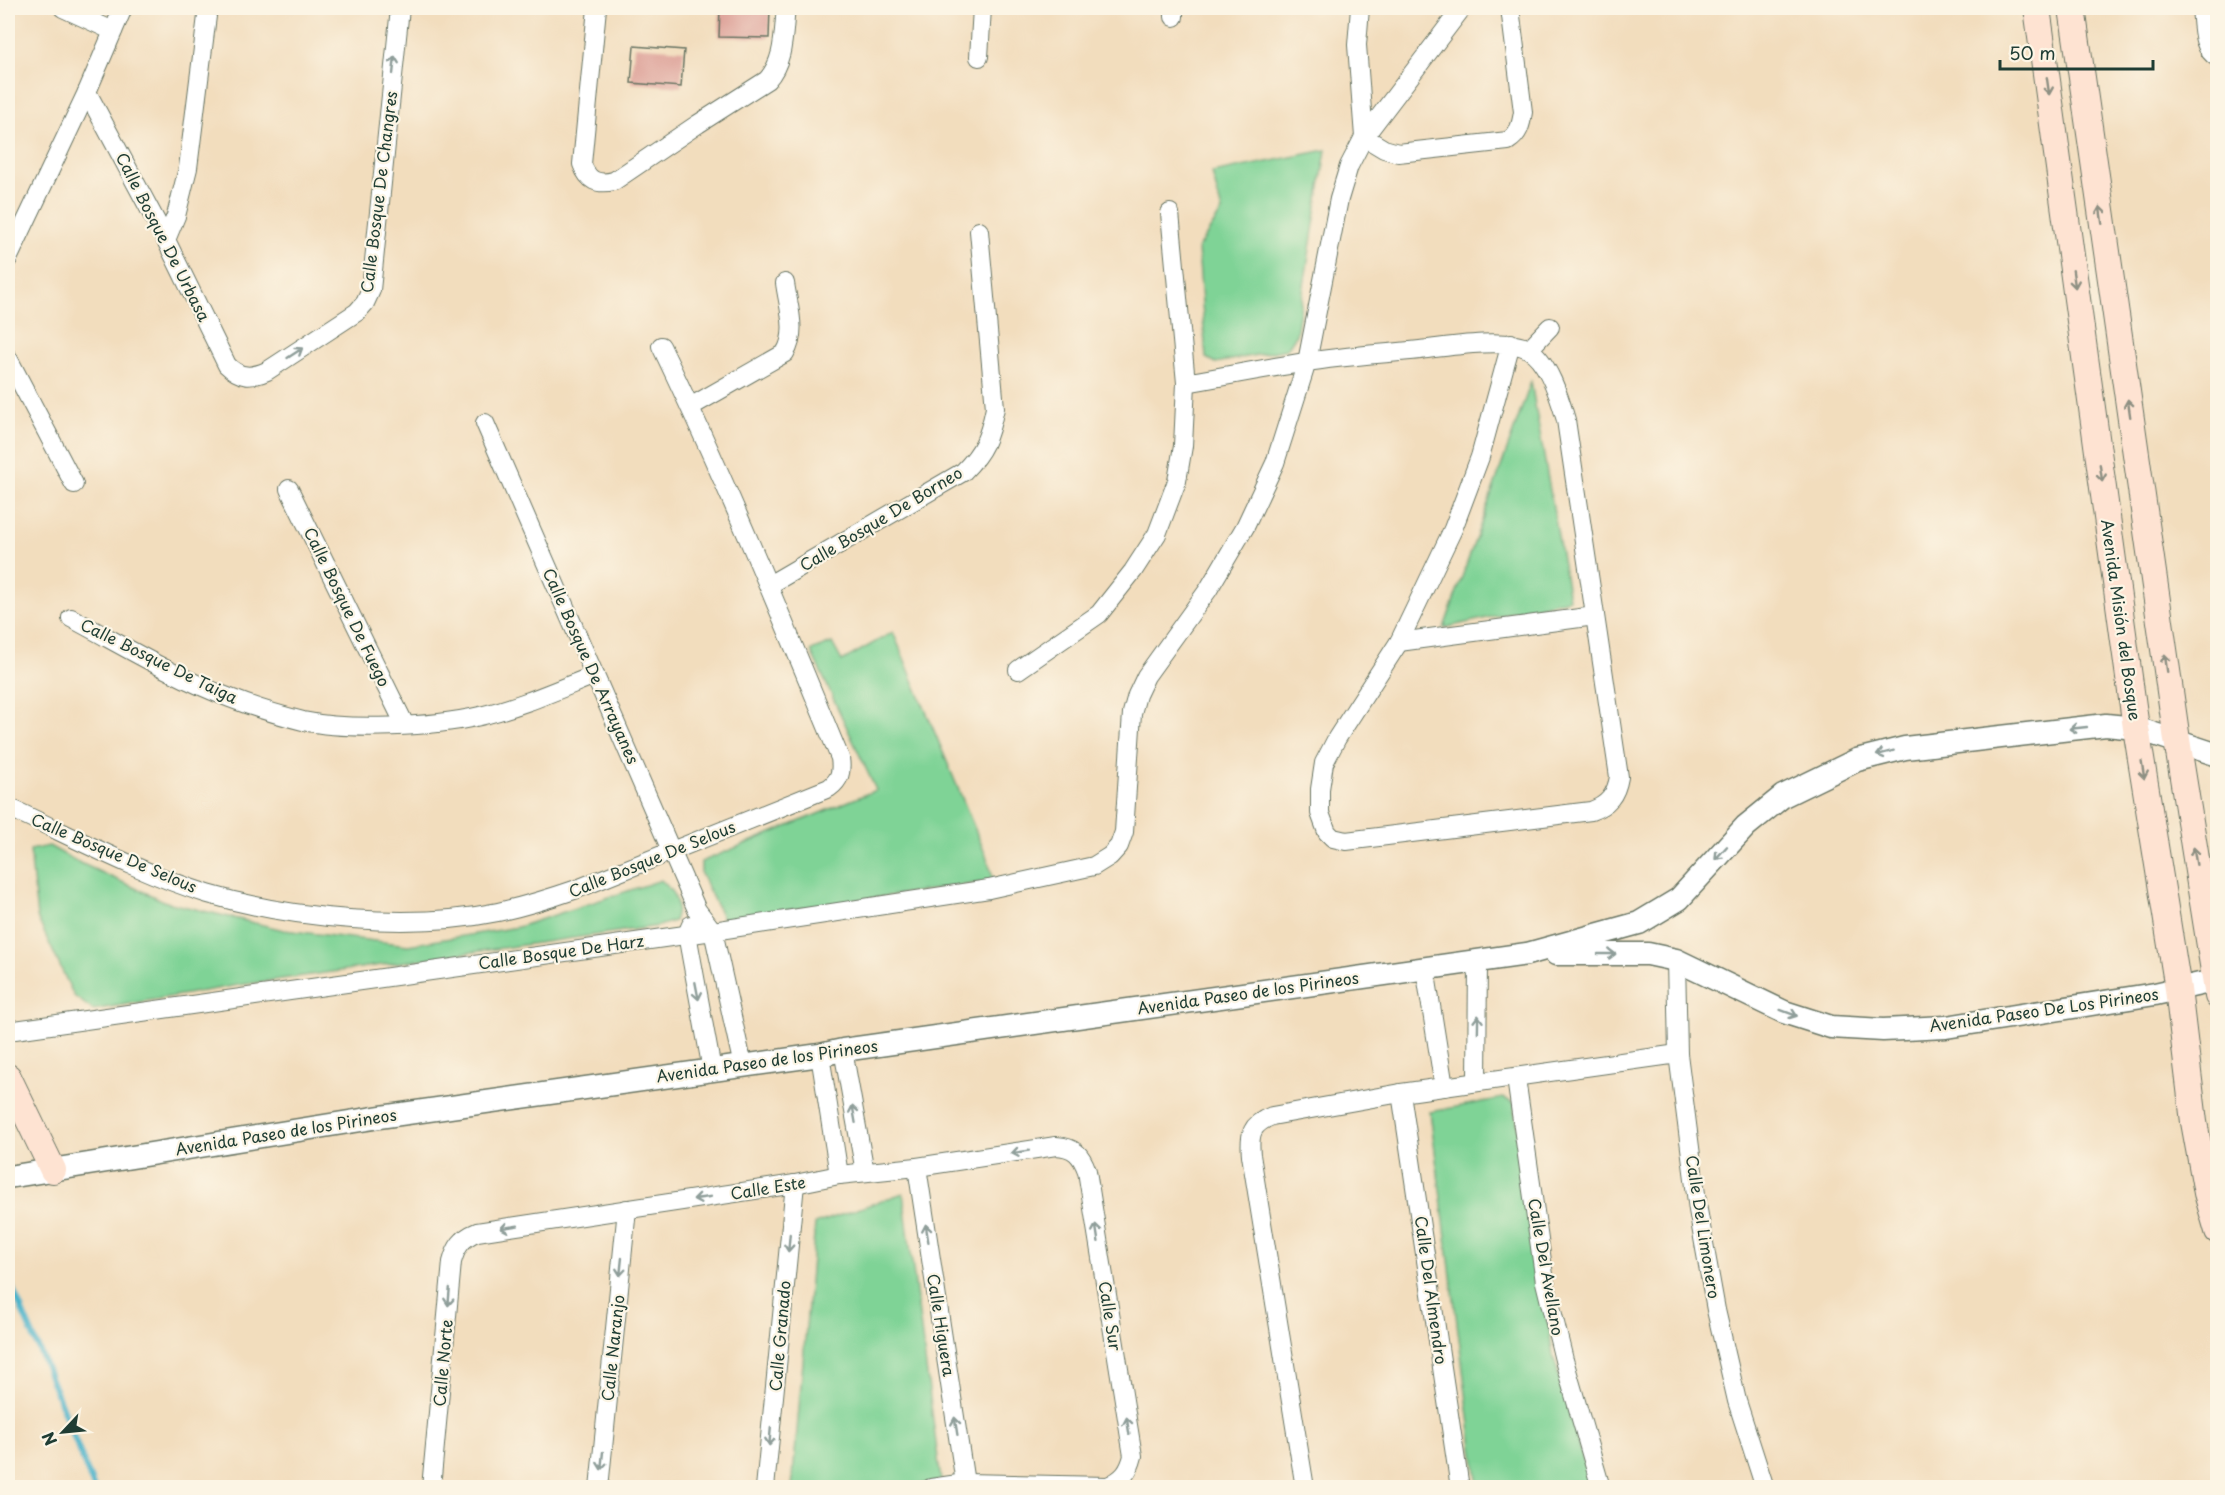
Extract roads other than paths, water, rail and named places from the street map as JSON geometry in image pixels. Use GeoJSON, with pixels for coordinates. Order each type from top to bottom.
{"type":"FeatureCollection","features":[{"type":"Feature","properties":{"kind":"main road","name":"Avenida Misión del Bosque"},"geometry":{"type":"LineString","coordinates":[[2037,8],[2136,728],[2178,989],[2194,1122],[2207,1193],[2217,1231]]}},
{"type":"Feature","properties":{"kind":"main road"},"geometry":{"type":"LineString","coordinates":[[2072,8],[2177,740],[2217,986]]}},
{"type":"Feature","properties":{"kind":"main road"},"geometry":{"type":"LineString","coordinates":[[8,1077],[53,1170]]}},
{"type":"Feature","properties":{"kind":"street"},"geometry":{"type":"LineString","coordinates":[[63,8],[113,31]]}},
{"type":"Feature","properties":{"kind":"street"},"geometry":{"type":"LineString","coordinates":[[8,259],[87,92],[123,8]]}},
{"type":"Feature","properties":{"kind":"street"},"geometry":{"type":"LineString","coordinates":[[166,240],[176,216],[188,168],[208,8]]}},
{"type":"Feature","properties":{"kind":"street","name":"Calle Bosque De Changres"},"geometry":{"type":"LineString","coordinates":[[243,376],[254,377],[267,371],[346,320],[365,303],[371,290],[400,8]]}},
{"type":"Feature","properties":{"kind":"street"},"geometry":{"type":"LineString","coordinates":[[597,8],[582,164],[586,174],[593,182],[601,184],[614,182],[767,80],[774,72],[781,57],[786,8]]}},
{"type":"Feature","properties":{"kind":"street"},"geometry":{"type":"LineString","coordinates":[[979,57],[982,8]]}},
{"type":"Feature","properties":{"kind":"street"},"geometry":{"type":"LineString","coordinates":[[1360,8],[1357,45],[1364,137]]}},
{"type":"Feature","properties":{"kind":"street"},"geometry":{"type":"LineString","coordinates":[[1307,362],[1339,199],[1348,166],[1364,137],[1462,8]]}},
{"type":"Feature","properties":{"kind":"street"},"geometry":{"type":"LineString","coordinates":[[1364,137],[1384,149],[1398,153],[1508,141],[1513,138],[1519,130],[1523,112],[1510,8]]}},
{"type":"Feature","properties":{"kind":"street"},"geometry":{"type":"LineString","coordinates":[[2201,8],[2207,47],[2217,58]]}},
{"type":"Feature","properties":{"kind":"street","name":"Calle Bosque De Urbasa"},"geometry":{"type":"LineString","coordinates":[[87,92],[166,240],[227,365],[234,372],[243,376]]}},
{"type":"Feature","properties":{"kind":"street"},"geometry":{"type":"LineString","coordinates":[[1018,669],[1099,614],[1133,572],[1157,534],[1177,480],[1183,446],[1186,383],[1170,213]]}},
{"type":"Feature","properties":{"kind":"street","name":"Calle Bosque De Borneo"},"geometry":{"type":"LineString","coordinates":[[769,585],[963,472],[979,455],[989,436],[995,408],[978,231]]}},
{"type":"Feature","properties":{"kind":"street"},"geometry":{"type":"LineString","coordinates":[[690,407],[785,353],[792,341],[793,332],[785,283]]}},
{"type":"Feature","properties":{"kind":"street"},"geometry":{"type":"LineString","coordinates":[[1529,349],[1550,327]]}},
{"type":"Feature","properties":{"kind":"street"},"geometry":{"type":"LineString","coordinates":[[1186,383],[1307,362],[1450,346],[1511,344],[1529,349],[1551,379],[1560,398],[1566,420],[1619,777],[1612,797],[1606,804],[1591,812],[1347,841],[1333,838],[1320,813],[1320,789],[1324,763],[1336,738],[1399,642],[1453,529],[1480,457],[1511,344]]}},
{"type":"Feature","properties":{"kind":"street","name":"Calle Bosque De Selous"},"geometry":{"type":"LineString","coordinates":[[8,807],[171,880],[209,894],[244,903],[327,917],[368,920],[443,919],[495,912],[577,890],[829,788],[840,776],[840,759],[769,585],[661,346]]}},
{"type":"Feature","properties":{"kind":"street"},"geometry":{"type":"LineString","coordinates":[[8,358],[74,484]]}},
{"type":"Feature","properties":{"kind":"street","name":"Calle Bosque De Harz"},"geometry":{"type":"LineString","coordinates":[[8,1032],[989,889],[1094,866],[1110,856],[1119,846],[1124,832],[1132,713],[1137,695],[1146,676],[1208,590],[1245,527],[1275,463],[1307,362]]}},
{"type":"Feature","properties":{"kind":"street","name":"Calle Bosque De Arrayanes"},"geometry":{"type":"LineString","coordinates":[[485,423],[697,910],[713,931],[743,1066]]}},
{"type":"Feature","properties":{"kind":"street","name":"Calle Bosque De Fuego"},"geometry":{"type":"LineString","coordinates":[[289,489],[405,725]]}},
{"type":"Feature","properties":{"kind":"street"},"geometry":{"type":"LineString","coordinates":[[1399,642],[1594,616]]}},
{"type":"Feature","properties":{"kind":"street","name":"Calle Bosque De Taiga"},"geometry":{"type":"LineString","coordinates":[[72,618],[228,698],[304,721],[340,725],[405,725],[481,716],[518,705],[595,675]]}},
{"type":"Feature","properties":{"kind":"street"},"geometry":{"type":"LineString","coordinates":[[1527,954],[1639,922],[1679,899],[1746,825],[1783,796],[1857,760],[1905,748],[2106,725],[2136,728],[2217,755]]}},
{"type":"Feature","properties":{"kind":"street"},"geometry":{"type":"LineString","coordinates":[[697,910],[687,934],[712,1070]]}},
{"type":"Feature","properties":{"kind":"street","name":"Avenida Paseo De Los Pirineos"},"geometry":{"type":"LineString","coordinates":[[1527,954],[1648,954],[1676,960],[1784,1012],[1831,1027],[1882,1030],[1946,1027],[2178,989],[2217,986]]}},
{"type":"Feature","properties":{"kind":"street","name":"Avenida Paseo de los Pirineos"},"geometry":{"type":"LineString","coordinates":[[8,1177],[380,1117],[1527,954]]}},
{"type":"Feature","properties":{"kind":"street","name":"Calle Del Limonero"},"geometry":{"type":"LineString","coordinates":[[1676,960],[1678,1054],[1698,1210],[1716,1310],[1737,1401],[1765,1488]]}},
{"type":"Feature","properties":{"kind":"street"},"geometry":{"type":"LineString","coordinates":[[1477,1082],[1478,961]]}},
{"type":"Feature","properties":{"kind":"street"},"geometry":{"type":"LineString","coordinates":[[1425,968],[1444,1087]]}},
{"type":"Feature","properties":{"kind":"street"},"geometry":{"type":"LineString","coordinates":[[843,1050],[865,1172]]}},
{"type":"Feature","properties":{"kind":"street"},"geometry":{"type":"LineString","coordinates":[[1305,1488],[1251,1155],[1250,1139],[1255,1126],[1263,1119],[1272,1116],[1401,1093],[1678,1054]]}},
{"type":"Feature","properties":{"kind":"street"},"geometry":{"type":"LineString","coordinates":[[820,1055],[839,1175]]}},
{"type":"Feature","properties":{"kind":"street","name":"Calle Del Avellano"},"geometry":{"type":"LineString","coordinates":[[1516,1078],[1545,1282],[1564,1360],[1601,1488]]}},
{"type":"Feature","properties":{"kind":"street","name":"Calle Del Almendro"},"geometry":{"type":"LineString","coordinates":[[1401,1093],[1460,1488]]}},
{"type":"Feature","properties":{"kind":"street","name":"Calle Este"},"geometry":{"type":"LineString","coordinates":[[461,1241],[477,1232],[795,1184],[839,1175],[917,1167],[1056,1146],[1067,1146],[1077,1151]]}},
{"type":"Feature","properties":{"kind":"street","name":"Calle Sur"},"geometry":{"type":"LineString","coordinates":[[965,1484],[1108,1486],[1120,1480],[1130,1469],[1133,1456],[1086,1171],[1077,1151]]}},
{"type":"Feature","properties":{"kind":"street","name":"Calle Higuera"},"geometry":{"type":"LineString","coordinates":[[917,1167],[965,1484]]}},
{"type":"Feature","properties":{"kind":"street","name":"Calle Granado"},"geometry":{"type":"LineString","coordinates":[[765,1488],[795,1184]]}},
{"type":"Feature","properties":{"kind":"street","name":"Calle Naranjo"},"geometry":{"type":"LineString","coordinates":[[599,1488],[627,1209]]}},
{"type":"Feature","properties":{"kind":"street","name":"Calle Norte"},"geometry":{"type":"LineString","coordinates":[[431,1488],[452,1263],[454,1252],[461,1241]]}},
{"type":"Feature","properties":{"kind":"street"},"geometry":{"type":"LineString","coordinates":[[931,1488],[965,1484]]}},
{"type":"Feature","properties":{"kind":"waterway"},"geometry":{"type":"LineString","coordinates":[[8,1278],[94,1488]]}}]}
